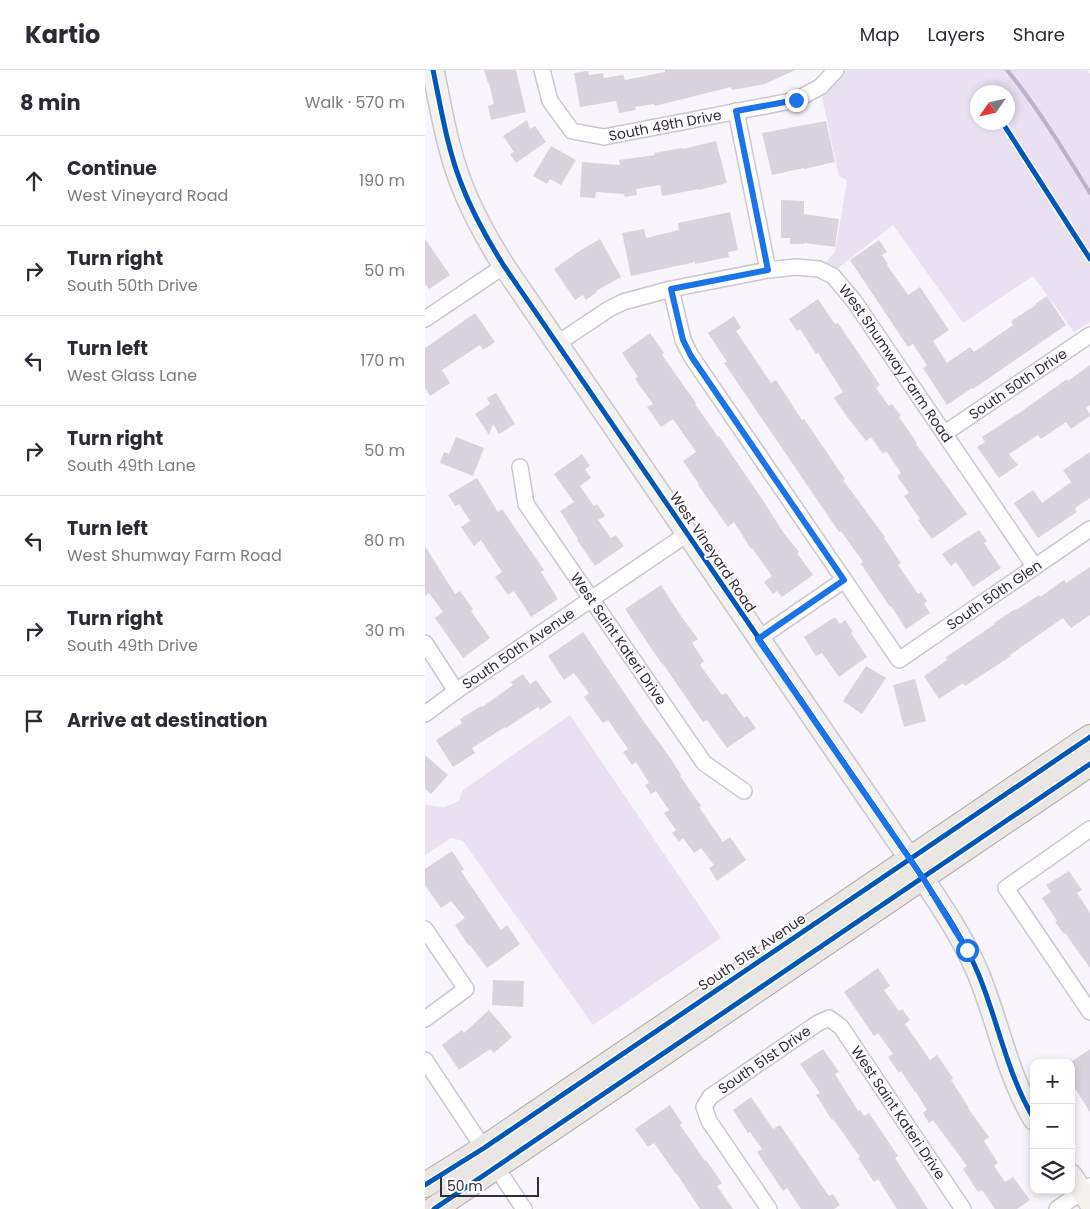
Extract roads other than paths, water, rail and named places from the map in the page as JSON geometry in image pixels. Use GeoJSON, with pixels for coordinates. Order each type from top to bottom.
{"type":"FeatureCollection","features":[{"type":"Feature","properties":{"kind":"main road","name":"South 51st Avenue"},"geometry":{"type":"LineString","coordinates":[[434,1209],[490,1157],[916,868],[1090,737]]}},
{"type":"Feature","properties":{"kind":"main road","name":"South 51st Avenue"},"geometry":{"type":"LineString","coordinates":[[916,868],[1090,764]]}},
{"type":"Feature","properties":{"kind":"main road","name":"South 51st Avenue"},"geometry":{"type":"LineString","coordinates":[[425,1185],[490,1157]]}},
{"type":"Feature","properties":{"kind":"street","name":"West Vineyard Road"},"geometry":{"type":"LineString","coordinates":[[433,70],[447,136],[461,183],[481,230],[758,639],[916,868],[952,925],[978,973],[1014,1079],[1030,1112]]}},
{"type":"Feature","properties":{"kind":"street","name":"South 49th Drive"},"geometry":{"type":"LineString","coordinates":[[542,70],[550,100],[572,131],[604,136],[796,100],[820,87],[836,70]]}},
{"type":"Feature","properties":{"kind":"street"},"geometry":{"type":"LineString","coordinates":[[736,111],[768,270]]}},
{"type":"Feature","properties":{"kind":"street"},"geometry":{"type":"LineString","coordinates":[[425,319],[504,266]]}},
{"type":"Feature","properties":{"kind":"street","name":"West Shumway Farm Road"},"geometry":{"type":"LineString","coordinates":[[558,343],[609,309],[623,302],[671,289],[768,270],[796,267],[819,269],[833,276],[855,300],[1035,567]]}},
{"type":"Feature","properties":{"kind":"street"},"geometry":{"type":"LineString","coordinates":[[671,289],[683,340],[691,356],[844,580],[758,639]]}},
{"type":"Feature","properties":{"kind":"street","name":"South 50th Drive"},"geometry":{"type":"LineString","coordinates":[[945,433],[1090,334]]}},
{"type":"Feature","properties":{"kind":"street","name":"West Saint Kateri Drive"},"geometry":{"type":"LineString","coordinates":[[520,467],[527,504],[703,763],[744,791]]}},
{"type":"Feature","properties":{"kind":"street","name":"South 50th Glen"},"geometry":{"type":"LineString","coordinates":[[844,580],[899,660],[1090,530]]}},
{"type":"Feature","properties":{"kind":"street","name":"South 50th Avenue"},"geometry":{"type":"LineString","coordinates":[[425,714],[687,534]]}},
{"type":"Feature","properties":{"kind":"street"},"geometry":{"type":"LineString","coordinates":[[425,644],[456,691]]}},
{"type":"Feature","properties":{"kind":"street"},"geometry":{"type":"LineString","coordinates":[[1090,830],[1006,888],[1090,1012]]}},
{"type":"Feature","properties":{"kind":"street"},"geometry":{"type":"LineString","coordinates":[[425,929],[466,989],[425,1019]]}},
{"type":"Feature","properties":{"kind":"street","name":"West Saint Kateri Drive"},"geometry":{"type":"LineString","coordinates":[[829,1018],[841,1027],[963,1209]]}},
{"type":"Feature","properties":{"kind":"street","name":"South 51st Drive"},"geometry":{"type":"LineString","coordinates":[[769,1209],[709,1121],[704,1107],[710,1097],[818,1023],[829,1018]]}},
{"type":"Feature","properties":{"kind":"street"},"geometry":{"type":"LineString","coordinates":[[425,1060],[524,1209]]}},
{"type":"Feature","properties":{"kind":"street"},"geometry":{"type":"LineString","coordinates":[[1057,1209],[1083,1189]]}},
{"type":"Feature","properties":{"kind":"waterway"},"geometry":{"type":"LineString","coordinates":[[1007,70],[1040,115],[1090,193]]}}]}
